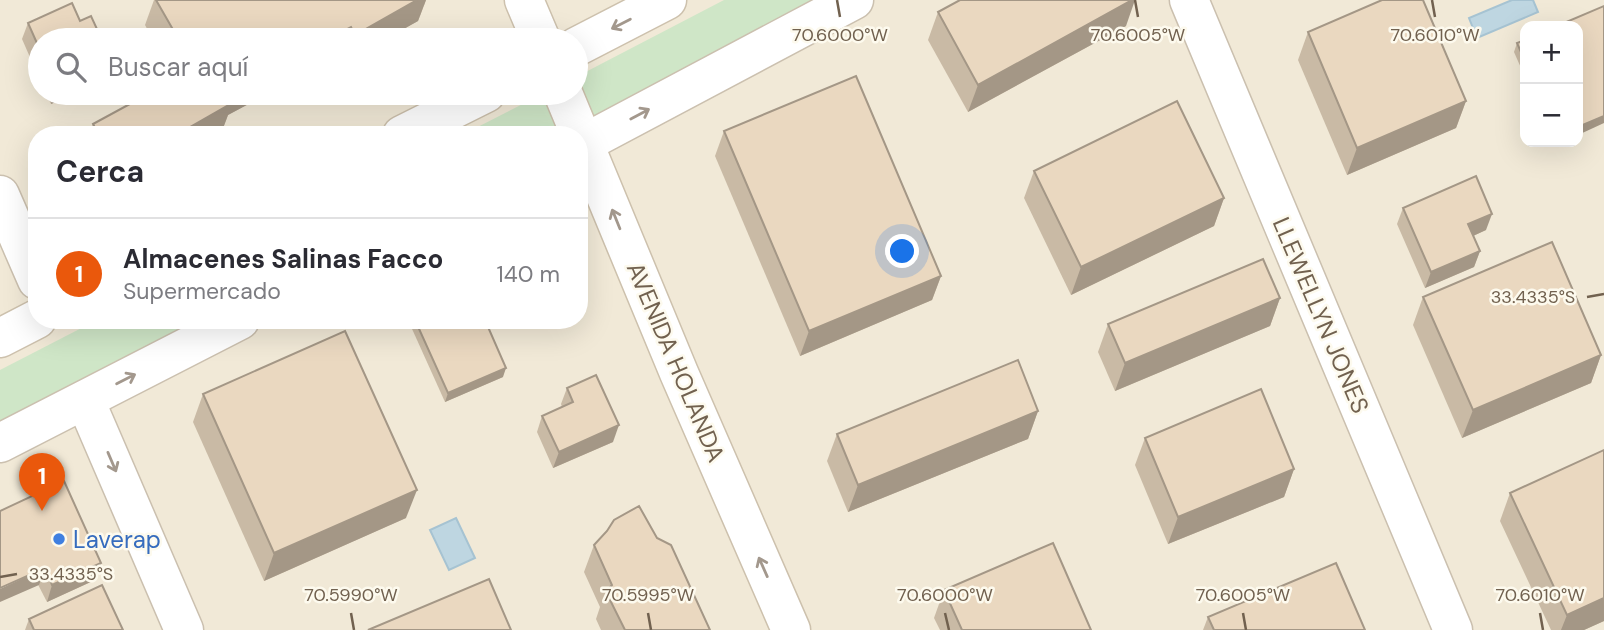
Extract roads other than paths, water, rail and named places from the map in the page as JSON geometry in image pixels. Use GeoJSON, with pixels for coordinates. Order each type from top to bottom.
{"type":"FeatureCollection","features":[{"type":"Feature","properties":{"kind":"street"},"geometry":{"type":"LineString","coordinates":[[524,0],[536,28]]}},
{"type":"Feature","properties":{"kind":"street"},"geometry":{"type":"LineString","coordinates":[[588,41],[667,0]]}},
{"type":"Feature","properties":{"kind":"street"},"geometry":{"type":"LineString","coordinates":[[588,141],[854,0]]}},
{"type":"Feature","properties":{"kind":"street","name":"LLEWELLYN JONES"},"geometry":{"type":"LineString","coordinates":[[1189,0],[1453,630]]}},
{"type":"Feature","properties":{"kind":"street"},"geometry":{"type":"LineString","coordinates":[[420,126],[462,105]]}},
{"type":"Feature","properties":{"kind":"street","name":"AVENIDA HOLANDA"},"geometry":{"type":"LineString","coordinates":[[567,105],[575,126]]}},
{"type":"Feature","properties":{"kind":"street","name":"AVENIDA HOLANDA"},"geometry":{"type":"LineString","coordinates":[[588,158],[791,630]]}},
{"type":"Feature","properties":{"kind":"street"},"geometry":{"type":"LineString","coordinates":[[0,195],[28,259]]}},
{"type":"Feature","properties":{"kind":"street"},"geometry":{"type":"LineString","coordinates":[[0,338],[28,324]]}},
{"type":"Feature","properties":{"kind":"street"},"geometry":{"type":"LineString","coordinates":[[0,443],[223,329]]}},
{"type":"Feature","properties":{"kind":"street"},"geometry":{"type":"LineString","coordinates":[[85,400],[184,630]]}},
{"type":"Feature","properties":{"kind":"water"},"geometry":{"type":"Polygon","coordinates":[[[1512,0],[1533,0],[1538,12],[1477,38],[1469,18],[1512,0]]]}},
{"type":"Feature","properties":{"kind":"water"},"geometry":{"type":"Polygon","coordinates":[[[456,518],[475,558],[449,570],[430,530],[456,518]]]}},
{"type":"Feature","properties":{"kind":"place","name":"Almacenes Salinas Facco"},"geometry":{"type":"Point","coordinates":[42,511]}},
{"type":"Feature","properties":{"kind":"place","name":"Laverap"},"geometry":{"type":"Point","coordinates":[59,539]}}]}
